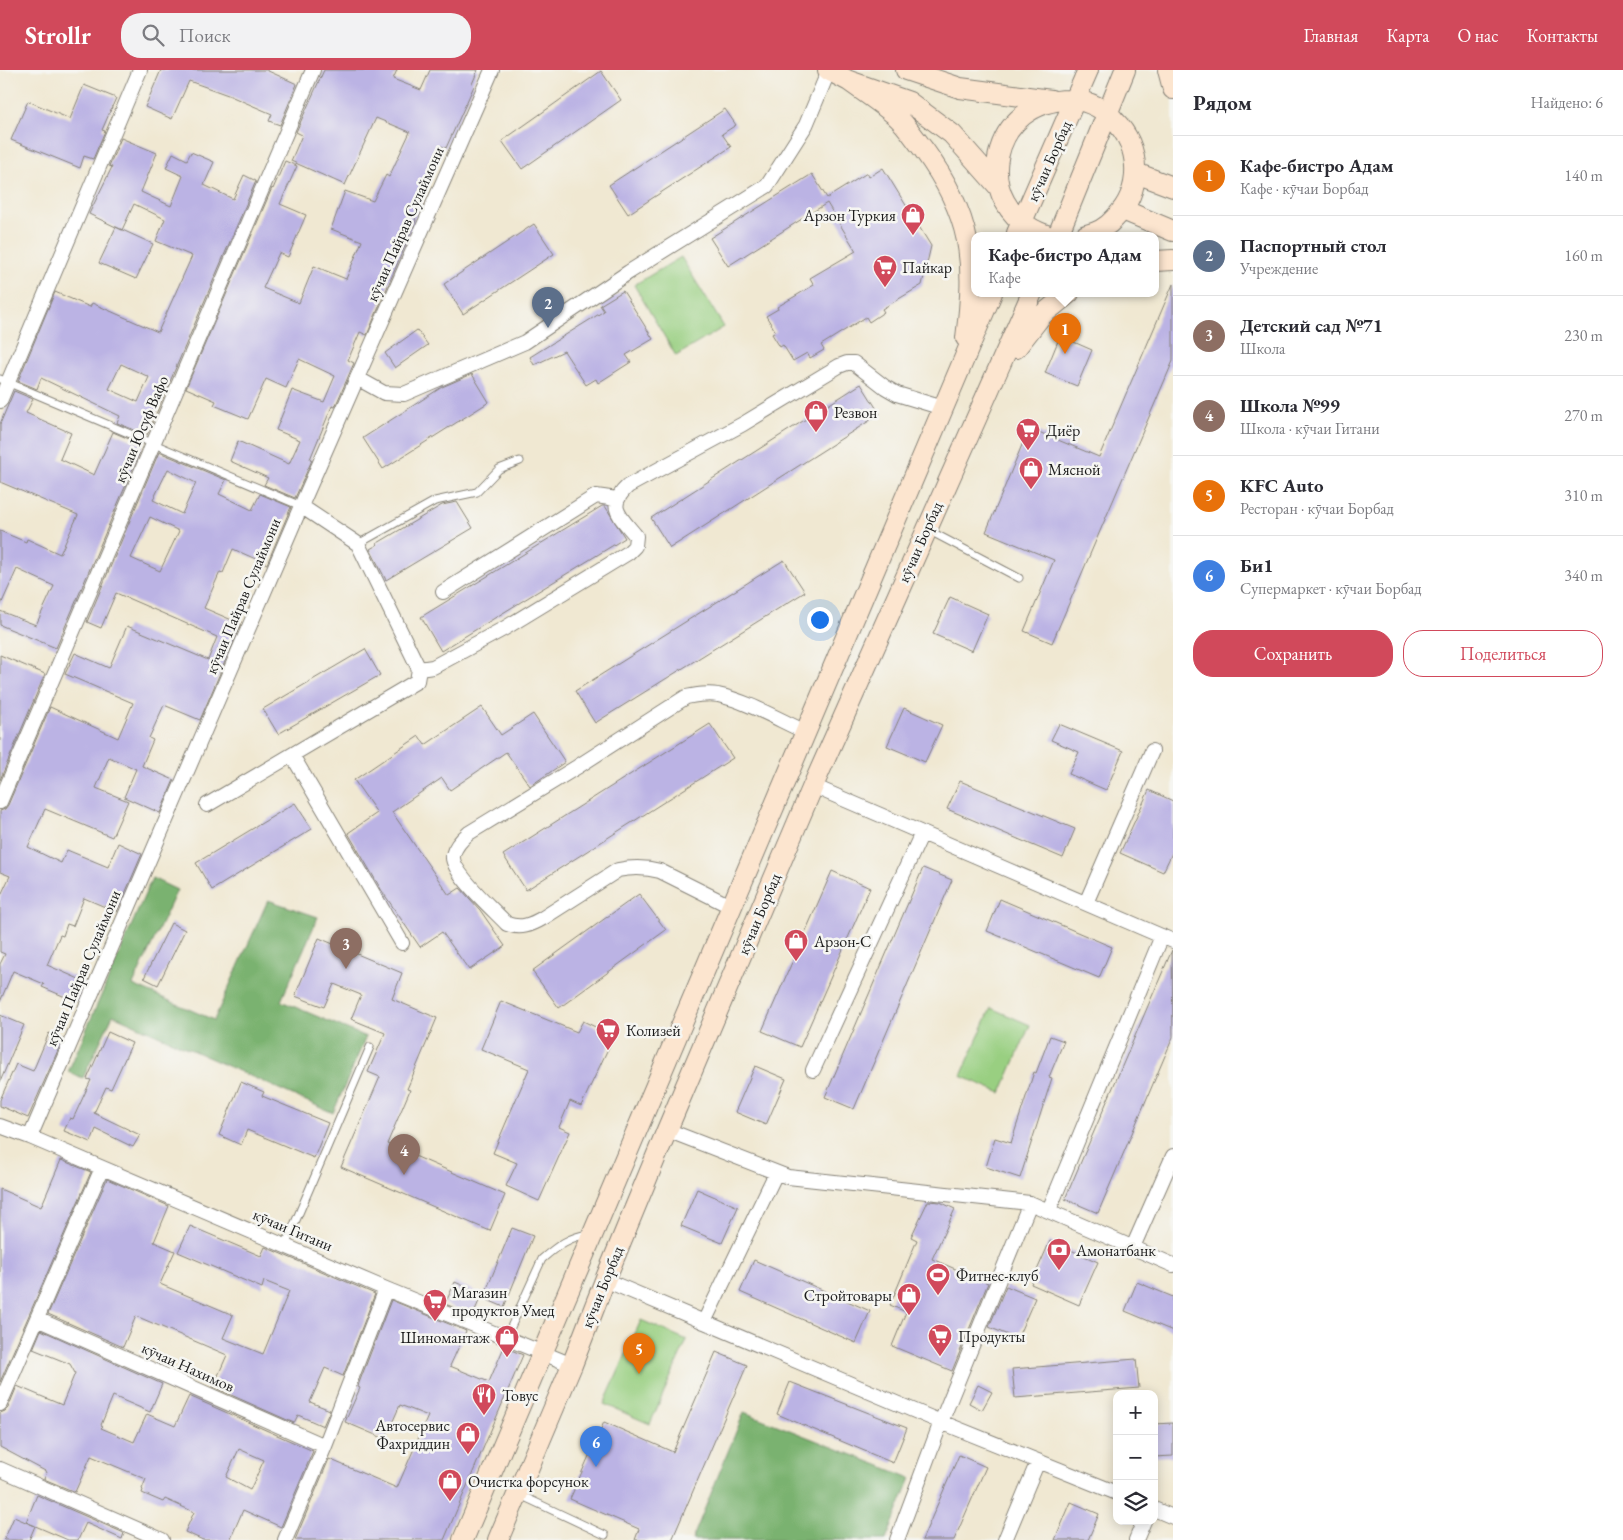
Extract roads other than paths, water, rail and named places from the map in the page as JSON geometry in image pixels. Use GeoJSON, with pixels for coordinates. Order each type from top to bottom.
{"type":"FeatureCollection","features":[{"type":"Feature","properties":{"kind":"main road"},"geometry":{"type":"LineString","coordinates":[[906,70],[960,88],[1053,101]]}},
{"type":"Feature","properties":{"kind":"main road","name":"кӯчаи Борбад"},"geometry":{"type":"LineString","coordinates":[[1019,229],[1088,70]]}},
{"type":"Feature","properties":{"kind":"main road"},"geometry":{"type":"LineString","coordinates":[[1059,232],[1125,70]]}},
{"type":"Feature","properties":{"kind":"main road"},"geometry":{"type":"LineString","coordinates":[[1168,70],[1173,89]]}},
{"type":"Feature","properties":{"kind":"main road"},"geometry":{"type":"LineString","coordinates":[[835,73],[909,102],[952,134],[998,186]]}},
{"type":"Feature","properties":{"kind":"main road"},"geometry":{"type":"LineString","coordinates":[[835,73],[896,116],[938,170],[960,212],[967,237],[971,266],[970,308],[962,366]]}},
{"type":"Feature","properties":{"kind":"main road","name":"кӯчаи Борбад"},"geometry":{"type":"LineString","coordinates":[[1019,229],[998,186],[996,164],[1002,143],[1014,123],[1031,109],[1053,101],[1076,100],[1092,104],[1107,113],[1124,129],[1134,150],[1136,173],[1132,192],[1123,210],[1109,224],[1092,232]]}},
{"type":"Feature","properties":{"kind":"main road"},"geometry":{"type":"LineString","coordinates":[[1136,173],[1173,187]]}},
{"type":"Feature","properties":{"kind":"main road"},"geometry":{"type":"LineString","coordinates":[[1123,210],[1173,231]]}},
{"type":"Feature","properties":{"kind":"main road","name":"кӯчаи Борбад"},"geometry":{"type":"LineString","coordinates":[[1019,229],[1035,232]]}},
{"type":"Feature","properties":{"kind":"main road"},"geometry":{"type":"LineString","coordinates":[[1159,261],[1173,260]]}},
{"type":"Feature","properties":{"kind":"main road","name":"кӯчаи Борбад"},"geometry":{"type":"LineString","coordinates":[[463,1540],[990,297]]}},
{"type":"Feature","properties":{"kind":"main road","name":"кӯчаи Борбад"},"geometry":{"type":"LineString","coordinates":[[498,1540],[572,1365],[604,1280],[813,786],[1030,297]]}},
{"type":"Feature","properties":{"kind":"main road"},"geometry":{"type":"LineString","coordinates":[[997,371],[1041,316],[1064,297]]}},
{"type":"Feature","properties":{"kind":"street"},"geometry":{"type":"LineString","coordinates":[[0,401],[4,381],[140,70]]}},
{"type":"Feature","properties":{"kind":"street","name":"кӯчаи Юсуф Вафо"},"geometry":{"type":"LineString","coordinates":[[0,802],[313,70]]}},
{"type":"Feature","properties":{"kind":"street","name":"кӯчаи Пайрав Сулаймони"},"geometry":{"type":"LineString","coordinates":[[30,1137],[301,506],[492,70]]}},
{"type":"Feature","properties":{"kind":"street"},"geometry":{"type":"LineString","coordinates":[[357,378],[384,394],[404,394],[525,342],[629,272],[767,186],[806,125],[835,73]]}},
{"type":"Feature","properties":{"kind":"street"},"geometry":{"type":"LineString","coordinates":[[419,669],[433,667],[505,628],[628,553],[634,546],[636,536],[619,515],[616,508],[619,494],[628,486],[743,424],[839,366],[854,363],[897,394],[943,408]]}},
{"type":"Feature","properties":{"kind":"street"},"geometry":{"type":"LineString","coordinates":[[443,592],[596,496],[617,498]]}},
{"type":"Feature","properties":{"kind":"street"},"geometry":{"type":"LineString","coordinates":[[207,805],[416,681],[419,669],[358,544],[301,506]]}},
{"type":"Feature","properties":{"kind":"street"},"geometry":{"type":"LineString","coordinates":[[732,907],[660,871],[632,867],[618,870],[530,925],[515,927],[507,924],[461,876],[455,866],[453,854],[460,841],[469,833],[586,762],[686,697],[704,694],[718,695],[806,732]]}},
{"type":"Feature","properties":{"kind":"street"},"geometry":{"type":"LineString","coordinates":[[1086,903],[1152,751]]}},
{"type":"Feature","properties":{"kind":"street"},"geometry":{"type":"LineString","coordinates":[[292,755],[402,943]]}},
{"type":"Feature","properties":{"kind":"street"},"geometry":{"type":"LineString","coordinates":[[813,786],[1167,939],[1049,1210]]}},
{"type":"Feature","properties":{"kind":"street"},"geometry":{"type":"LineString","coordinates":[[813,1070],[922,833]]}},
{"type":"Feature","properties":{"kind":"street","name":"кӯчаи Гитани"},"geometry":{"type":"LineString","coordinates":[[0,1126],[572,1365]]}},
{"type":"Feature","properties":{"kind":"street"},"geometry":{"type":"LineString","coordinates":[[667,1130],[788,1177],[1030,1202],[1173,1265]]}},
{"type":"Feature","properties":{"kind":"street"},"geometry":{"type":"LineString","coordinates":[[1133,1247],[1173,1156]]}},
{"type":"Feature","properties":{"kind":"street"},"geometry":{"type":"LineString","coordinates":[[0,1404],[102,1168]]}},
{"type":"Feature","properties":{"kind":"street"},"geometry":{"type":"LineString","coordinates":[[704,1322],[776,1173]]}},
{"type":"Feature","properties":{"kind":"street"},"geometry":{"type":"LineString","coordinates":[[897,1540],[941,1422],[1030,1202]]}},
{"type":"Feature","properties":{"kind":"street"},"geometry":{"type":"LineString","coordinates":[[604,1280],[1113,1492]]}},
{"type":"Feature","properties":{"kind":"street"},"geometry":{"type":"LineString","coordinates":[[285,1540],[325,1446],[386,1288]]}},
{"type":"Feature","properties":{"kind":"street","name":"кӯчаи Нахимов"},"geometry":{"type":"LineString","coordinates":[[37,1319],[325,1446]]}},
{"type":"Feature","properties":{"kind":"street"},"geometry":{"type":"LineString","coordinates":[[1005,1540],[1038,1461]]}},
{"type":"Feature","properties":{"kind":"street"},"geometry":{"type":"LineString","coordinates":[[0,1470],[162,1540]]}},
{"type":"Feature","properties":{"kind":"street"},"geometry":{"type":"LineString","coordinates":[[1158,1511],[1173,1517]]}},
{"type":"Feature","properties":{"kind":"street"},"geometry":{"type":"LineString","coordinates":[[1136,1540],[1142,1525]]}},
{"type":"Feature","properties":{"kind":"lane"},"geometry":{"type":"LineString","coordinates":[[4,381],[301,506]]}},
{"type":"Feature","properties":{"kind":"lane"},"geometry":{"type":"LineString","coordinates":[[358,544],[435,501],[477,492],[499,469],[520,461]]}},
{"type":"Feature","properties":{"kind":"lane"},"geometry":{"type":"LineString","coordinates":[[926,529],[1019,578]]}},
{"type":"Feature","properties":{"kind":"lane"},"geometry":{"type":"LineString","coordinates":[[285,1246],[370,1048]]}},
{"type":"Feature","properties":{"kind":"lane"},"geometry":{"type":"LineString","coordinates":[[506,1338],[542,1259],[570,1238],[594,1234]]}},
{"type":"Feature","properties":{"kind":"lane"},"geometry":{"type":"LineString","coordinates":[[518,1494],[605,1535]]}},
{"type":"Feature","properties":{"kind":"place","name":"Арзон Туркия"},"geometry":{"type":"Point","coordinates":[913,236]}},
{"type":"Feature","properties":{"kind":"place","name":"Пайкар"},"geometry":{"type":"Point","coordinates":[885,288]}},
{"type":"Feature","properties":{"kind":"place","name":"Паспортный стол"},"geometry":{"type":"Point","coordinates":[548,328]}},
{"type":"Feature","properties":{"kind":"place","name":"Кафе-бистро Адам"},"geometry":{"type":"Point","coordinates":[1065,354]}},
{"type":"Feature","properties":{"kind":"place","name":"Резвон"},"geometry":{"type":"Point","coordinates":[816,433]}},
{"type":"Feature","properties":{"kind":"place","name":"Диëр"},"geometry":{"type":"Point","coordinates":[1028,451]}},
{"type":"Feature","properties":{"kind":"place","name":"Мясной"},"geometry":{"type":"Point","coordinates":[1031,490]}},
{"type":"Feature","properties":{"kind":"place","name":"Арзон-С"},"geometry":{"type":"Point","coordinates":[796,962]}},
{"type":"Feature","properties":{"kind":"place","name":"Детский сад №71"},"geometry":{"type":"Point","coordinates":[346,969]}},
{"type":"Feature","properties":{"kind":"place","name":"Колизей"},"geometry":{"type":"Point","coordinates":[608,1051]}},
{"type":"Feature","properties":{"kind":"place","name":"Школа №99"},"geometry":{"type":"Point","coordinates":[404,1175]}},
{"type":"Feature","properties":{"kind":"place","name":"Амонатбанк"},"geometry":{"type":"Point","coordinates":[1059,1271]}},
{"type":"Feature","properties":{"kind":"place","name":"Фитнес-клуб"},"geometry":{"type":"Point","coordinates":[938,1296]}},
{"type":"Feature","properties":{"kind":"place","name":"Стройтовары"},"geometry":{"type":"Point","coordinates":[909,1316]}},
{"type":"Feature","properties":{"kind":"place","name":"Магазин продуктов Умед"},"geometry":{"type":"Point","coordinates":[435,1322]}},
{"type":"Feature","properties":{"kind":"place","name":"Продукты"},"geometry":{"type":"Point","coordinates":[940,1357]}},
{"type":"Feature","properties":{"kind":"place","name":"Шиномантаж"},"geometry":{"type":"Point","coordinates":[507,1358]}},
{"type":"Feature","properties":{"kind":"place","name":"KFC Auto"},"geometry":{"type":"Point","coordinates":[639,1374]}},
{"type":"Feature","properties":{"kind":"place","name":"Товус"},"geometry":{"type":"Point","coordinates":[484,1416]}},
{"type":"Feature","properties":{"kind":"place","name":"Автосервис Фахриддин"},"geometry":{"type":"Point","coordinates":[468,1455]}},
{"type":"Feature","properties":{"kind":"place","name":"Би1"},"geometry":{"type":"Point","coordinates":[596,1467]}},
{"type":"Feature","properties":{"kind":"place","name":"Очистка форсунок"},"geometry":{"type":"Point","coordinates":[450,1502]}}]}
